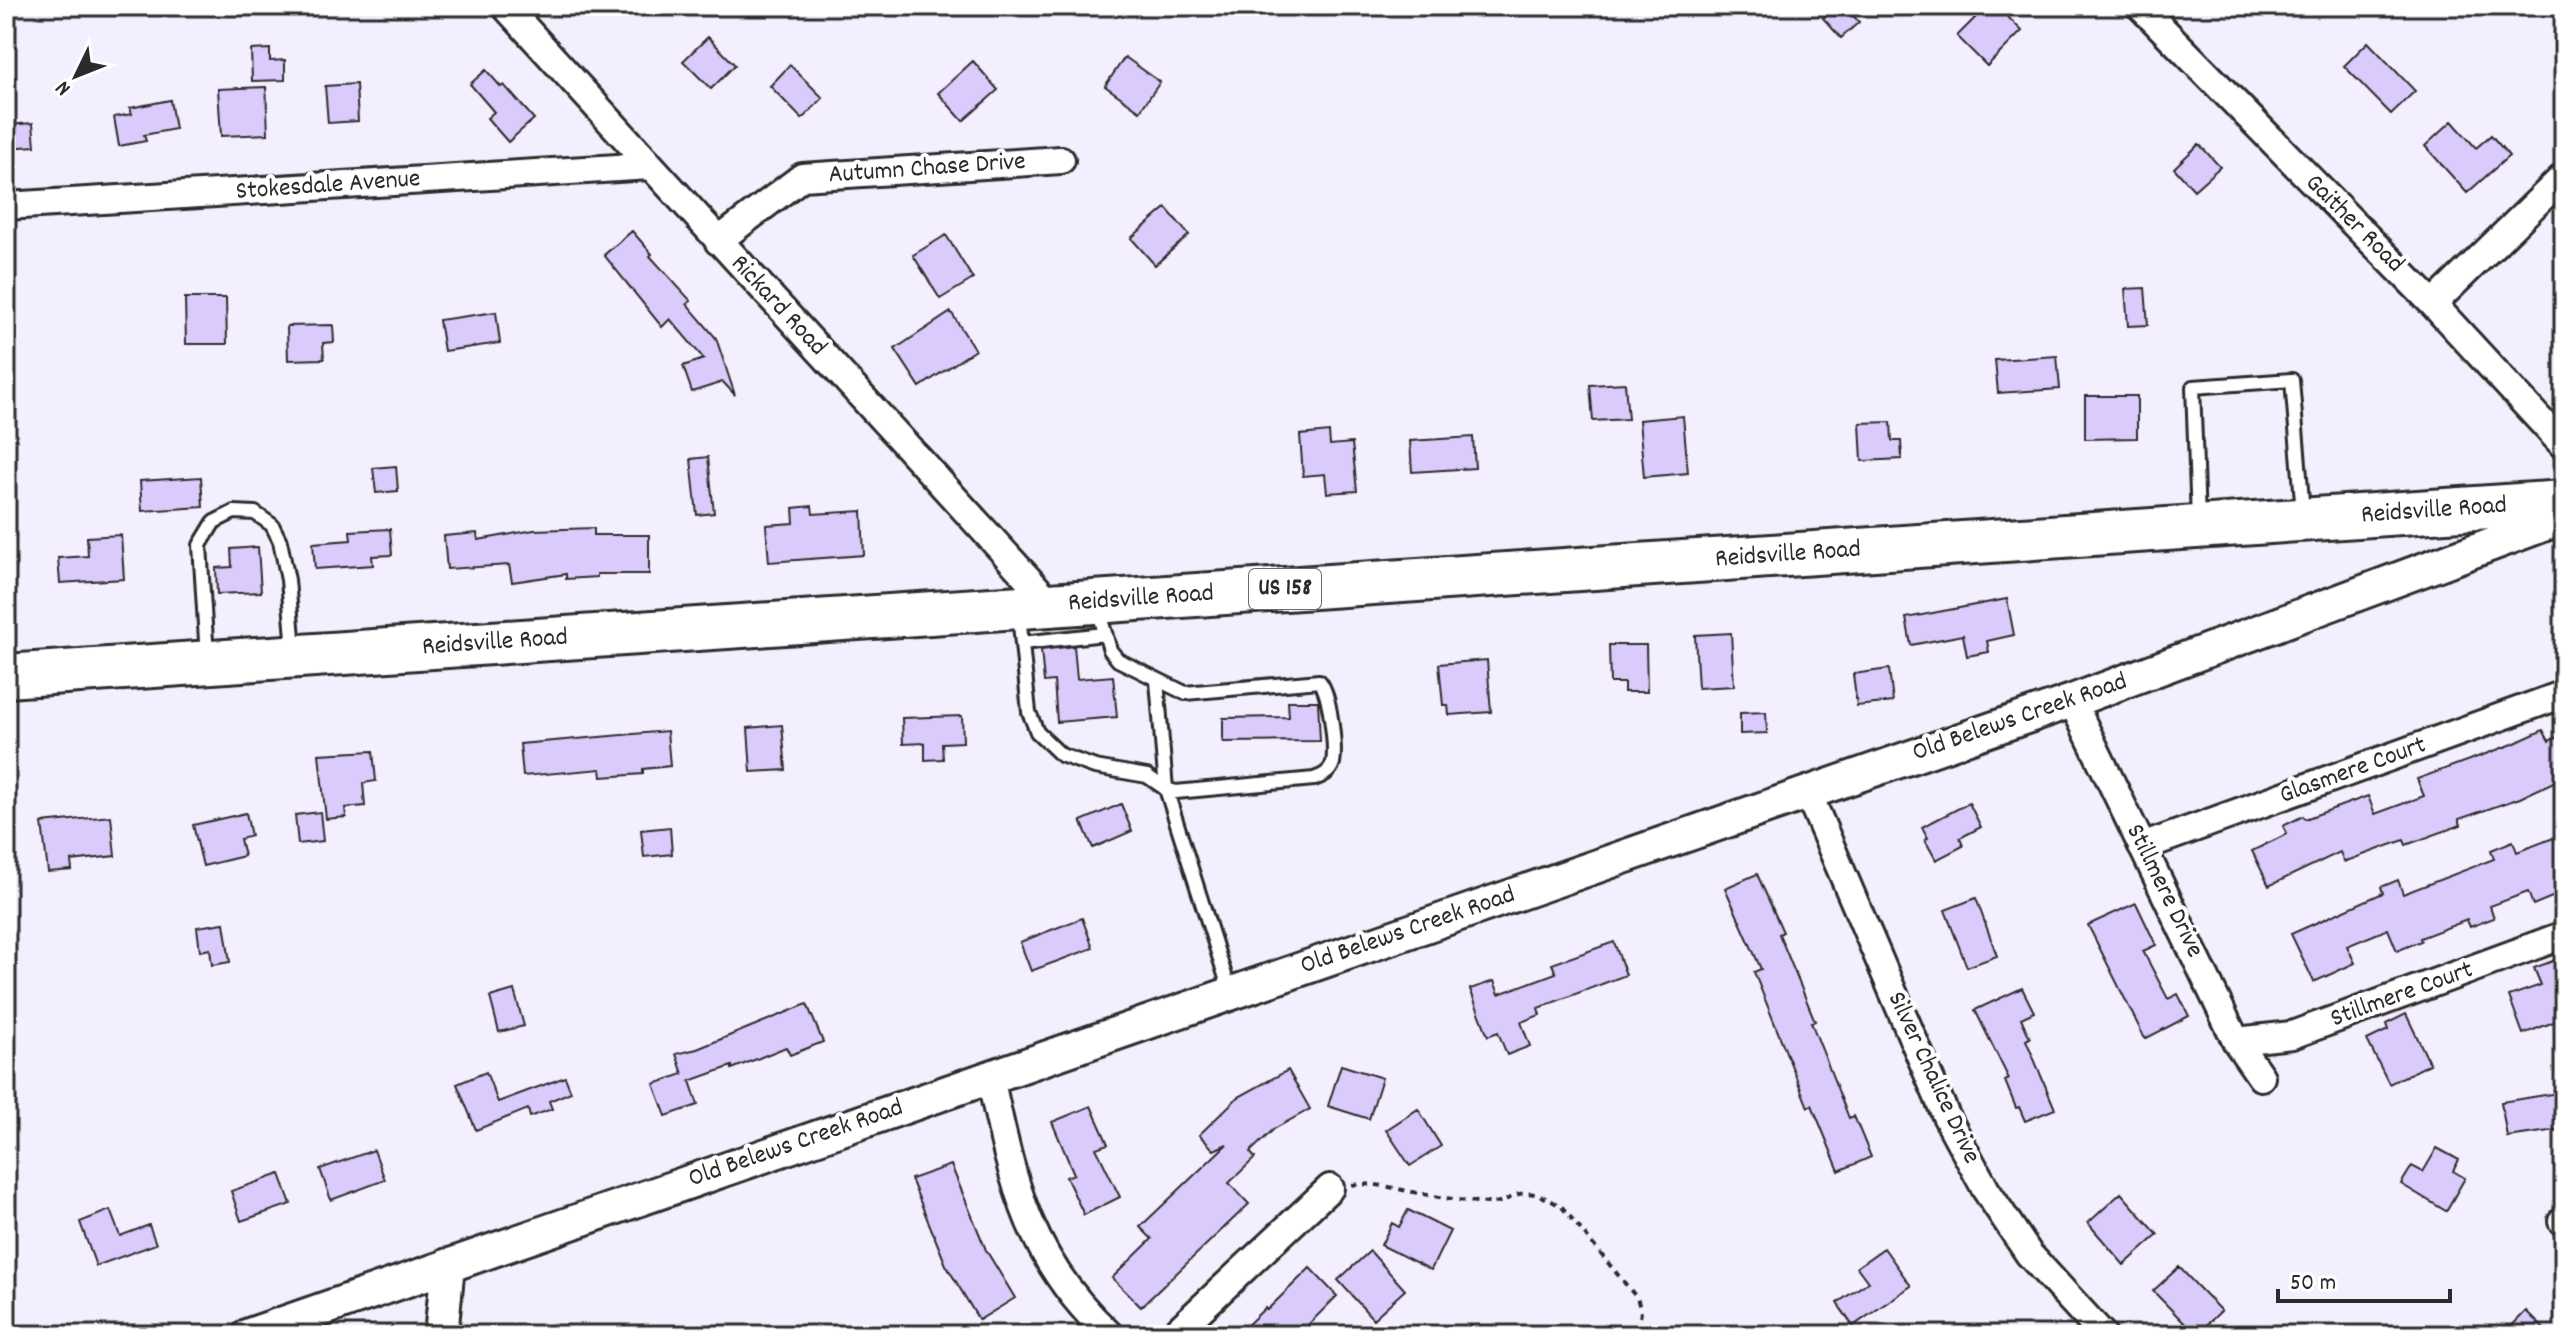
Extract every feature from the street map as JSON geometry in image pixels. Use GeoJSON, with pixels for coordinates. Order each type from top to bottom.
{"type":"FeatureCollection","features":[{"type":"Feature","properties":{"kind":"highway","name":"Reidsville Road"},"geometry":{"type":"LineString","coordinates":[[6,676],[295,656],[1031,618],[1100,618],[2199,527],[2564,502]]}},
{"type":"Feature","properties":{"kind":"street","name":"Rickard Road"},"geometry":{"type":"LineString","coordinates":[[505,6],[718,241],[1031,618]]}},
{"type":"Feature","properties":{"kind":"street","name":"Gaither Road"},"geometry":{"type":"LineString","coordinates":[[2140,6],[2433,304],[2564,446]]}},
{"type":"Feature","properties":{"kind":"street","name":"Autumn Chase Drive"},"geometry":{"type":"LineString","coordinates":[[718,241],[802,177],[1061,160]]}},
{"type":"Feature","properties":{"kind":"street","name":"Stokesdale Avenue"},"geometry":{"type":"LineString","coordinates":[[6,206],[650,166]]}},
{"type":"Feature","properties":{"kind":"street"},"geometry":{"type":"LineString","coordinates":[[2433,304],[2564,176]]}},
{"type":"Feature","properties":{"kind":"street","name":"Old Belews Creek Road"},"geometry":{"type":"LineString","coordinates":[[249,1335],[2072,701],[2564,517]]}},
{"type":"Feature","properties":{"kind":"street","name":"Glasmere Court"},"geometry":{"type":"LineString","coordinates":[[2142,847],[2564,694]]}},
{"type":"Feature","properties":{"kind":"street","name":"Stillmere Drive"},"geometry":{"type":"LineString","coordinates":[[2072,701],[2236,1041],[2261,1077]]}},
{"type":"Feature","properties":{"kind":"street","name":"Silver Chalice Drive"},"geometry":{"type":"LineString","coordinates":[[1808,793],[1946,1116],[1986,1190],[2029,1254],[2103,1335]]}},
{"type":"Feature","properties":{"kind":"street","name":"Stillmere Court"},"geometry":{"type":"LineString","coordinates":[[2236,1041],[2292,1035],[2564,935]]}},
{"type":"Feature","properties":{"kind":"street"},"geometry":{"type":"LineString","coordinates":[[990,1077],[1010,1166],[1028,1222],[1058,1276],[1081,1308],[1110,1335]]}},
{"type":"Feature","properties":{"kind":"street"},"geometry":{"type":"LineString","coordinates":[[1173,1335],[1330,1188]]}},
{"type":"Feature","properties":{"kind":"street"},"geometry":{"type":"LineString","coordinates":[[441,1335],[448,1265]]}},
{"type":"Feature","properties":{"kind":"lane"},"geometry":{"type":"LineString","coordinates":[[2199,527],[2193,387],[2292,380],[2303,520]]}},
{"type":"Feature","properties":{"kind":"lane"},"geometry":{"type":"LineString","coordinates":[[208,662],[200,545],[214,522],[234,512],[255,513],[272,525],[280,541],[288,580],[295,656]]}},
{"type":"Feature","properties":{"kind":"lane"},"geometry":{"type":"LineString","coordinates":[[1031,618],[1029,712],[1037,732],[1061,755],[1147,776],[1176,792],[1314,779],[1327,773],[1333,763],[1329,701],[1325,687],[1319,681],[1185,693],[1118,660],[1110,650],[1100,618]]}},
{"type":"Feature","properties":{"kind":"lane"},"geometry":{"type":"LineString","coordinates":[[1157,681],[1166,789],[1231,993]]}},
{"type":"Feature","properties":{"kind":"path"},"geometry":{"type":"LineString","coordinates":[[1330,1188],[1368,1182],[1414,1193],[1488,1203],[1502,1203],[1519,1194],[1530,1193],[1549,1199],[1562,1207],[1637,1298],[1641,1311],[1638,1335]]}},
{"type":"Feature","properties":{"kind":"building"},"geometry":{"type":"Polygon","coordinates":[[[1836,6],[1844,6],[1859,22],[1841,38],[1823,18],[1836,6]]]}},
{"type":"Feature","properties":{"kind":"building"},"geometry":{"type":"Polygon","coordinates":[[[1963,6],[1997,6],[2022,31],[1987,66],[1957,36],[1975,18],[1963,6]]]}},
{"type":"Feature","properties":{"kind":"building"},"geometry":{"type":"Polygon","coordinates":[[[708,37],[735,65],[711,89],[683,61],[708,37]]]}},
{"type":"Feature","properties":{"kind":"building"},"geometry":{"type":"Polygon","coordinates":[[[2368,42],[2415,91],[2391,114],[2344,66],[2368,42]]]}},
{"type":"Feature","properties":{"kind":"building"},"geometry":{"type":"Polygon","coordinates":[[[270,49],[270,61],[285,60],[285,80],[252,81],[251,50],[270,49]]]}},
{"type":"Feature","properties":{"kind":"building"},"geometry":{"type":"Polygon","coordinates":[[[1125,57],[1160,82],[1140,111],[1105,86],[1125,57]]]}},
{"type":"Feature","properties":{"kind":"building"},"geometry":{"type":"Polygon","coordinates":[[[973,61],[998,90],[963,121],[938,93],[973,61]]]}},
{"type":"Feature","properties":{"kind":"building"},"geometry":{"type":"Polygon","coordinates":[[[790,65],[823,98],[802,119],[770,86],[790,65]]]}},
{"type":"Feature","properties":{"kind":"building"},"geometry":{"type":"Polygon","coordinates":[[[486,70],[534,119],[508,142],[487,118],[494,112],[470,84],[486,70]]]}},
{"type":"Feature","properties":{"kind":"building"},"geometry":{"type":"Polygon","coordinates":[[[356,84],[358,121],[328,123],[325,86],[356,84]]]}},
{"type":"Feature","properties":{"kind":"building"},"geometry":{"type":"Polygon","coordinates":[[[266,87],[268,134],[221,136],[218,89],[266,87]]]}},
{"type":"Feature","properties":{"kind":"building"},"geometry":{"type":"Polygon","coordinates":[[[170,100],[175,129],[144,135],[146,141],[119,146],[114,117],[132,114],[130,108],[170,100]]]}},
{"type":"Feature","properties":{"kind":"building"},"geometry":{"type":"Polygon","coordinates":[[[2452,121],[2476,148],[2491,135],[2509,156],[2467,193],[2425,146],[2452,121]]]}},
{"type":"Feature","properties":{"kind":"building"},"geometry":{"type":"Polygon","coordinates":[[[33,123],[35,146],[6,148],[6,125],[33,123]]]}},
{"type":"Feature","properties":{"kind":"building"},"geometry":{"type":"Polygon","coordinates":[[[2199,144],[2220,167],[2194,190],[2174,168],[2199,144]]]}},
{"type":"Feature","properties":{"kind":"building"},"geometry":{"type":"Polygon","coordinates":[[[1166,208],[1189,235],[1155,265],[1131,238],[1166,208]]]}},
{"type":"Feature","properties":{"kind":"building"},"geometry":{"type":"Polygon","coordinates":[[[632,231],[691,301],[687,304],[716,338],[735,395],[723,382],[692,392],[683,366],[704,359],[670,319],[662,327],[604,255],[632,231]]]}},
{"type":"Feature","properties":{"kind":"building"},"geometry":{"type":"Polygon","coordinates":[[[946,235],[973,279],[940,299],[913,255],[946,235]]]}},
{"type":"Feature","properties":{"kind":"building"},"geometry":{"type":"Polygon","coordinates":[[[2145,288],[2148,325],[2128,326],[2125,289],[2145,288]]]}},
{"type":"Feature","properties":{"kind":"building"},"geometry":{"type":"Polygon","coordinates":[[[185,298],[226,298],[227,344],[186,344],[185,298]]]}},
{"type":"Feature","properties":{"kind":"building"},"geometry":{"type":"Polygon","coordinates":[[[496,312],[500,343],[444,351],[439,320],[496,312]]]}},
{"type":"Feature","properties":{"kind":"building"},"geometry":{"type":"Polygon","coordinates":[[[951,312],[975,350],[920,387],[895,349],[951,312]]]}},
{"type":"Feature","properties":{"kind":"building"},"geometry":{"type":"Polygon","coordinates":[[[333,325],[334,342],[323,343],[324,359],[288,360],[287,326],[333,325]]]}},
{"type":"Feature","properties":{"kind":"building"},"geometry":{"type":"Polygon","coordinates":[[[2057,356],[2060,389],[1998,393],[1995,360],[2057,356]]]}},
{"type":"Feature","properties":{"kind":"building"},"geometry":{"type":"Polygon","coordinates":[[[1625,383],[1628,419],[1593,421],[1590,385],[1625,383]]]}},
{"type":"Feature","properties":{"kind":"building"},"geometry":{"type":"Polygon","coordinates":[[[2085,396],[2137,396],[2137,438],[2085,439],[2085,396]]]}},
{"type":"Feature","properties":{"kind":"building"},"geometry":{"type":"Polygon","coordinates":[[[1683,416],[1688,473],[1644,477],[1639,420],[1683,416]]]}},
{"type":"Feature","properties":{"kind":"building"},"geometry":{"type":"Polygon","coordinates":[[[1891,422],[1892,441],[1901,441],[1902,459],[1862,461],[1860,423],[1891,422]]]}},
{"type":"Feature","properties":{"kind":"building"},"geometry":{"type":"Polygon","coordinates":[[[1329,432],[1330,445],[1352,443],[1357,491],[1327,493],[1325,474],[1303,476],[1300,435],[1329,432]]]}},
{"type":"Feature","properties":{"kind":"building"},"geometry":{"type":"Polygon","coordinates":[[[1473,437],[1475,468],[1412,472],[1410,441],[1473,437]]]}},
{"type":"Feature","properties":{"kind":"building"},"geometry":{"type":"Polygon","coordinates":[[[708,457],[714,513],[697,515],[691,459],[708,457]]]}},
{"type":"Feature","properties":{"kind":"building"},"geometry":{"type":"Polygon","coordinates":[[[396,466],[398,491],[376,493],[373,468],[396,466]]]}},
{"type":"Feature","properties":{"kind":"building"},"geometry":{"type":"Polygon","coordinates":[[[201,477],[203,507],[142,511],[140,481],[201,477]]]}},
{"type":"Feature","properties":{"kind":"building"},"geometry":{"type":"Polygon","coordinates":[[[812,506],[813,514],[862,511],[864,555],[769,562],[766,525],[794,523],[793,508],[812,506]]]}},
{"type":"Feature","properties":{"kind":"building"},"geometry":{"type":"Polygon","coordinates":[[[594,528],[594,535],[649,535],[649,574],[597,574],[597,577],[566,579],[566,574],[512,582],[509,565],[447,569],[444,536],[477,533],[478,540],[534,530],[594,528]]]}},
{"type":"Feature","properties":{"kind":"building"},"geometry":{"type":"Polygon","coordinates":[[[390,529],[392,555],[372,556],[373,565],[315,569],[313,543],[351,540],[350,531],[390,529]]]}},
{"type":"Feature","properties":{"kind":"building"},"geometry":{"type":"Polygon","coordinates":[[[121,535],[124,579],[60,583],[58,558],[88,556],[87,537],[121,535]]]}},
{"type":"Feature","properties":{"kind":"building"},"geometry":{"type":"Polygon","coordinates":[[[258,547],[261,592],[217,594],[216,568],[232,567],[231,549],[258,547]]]}},
{"type":"Feature","properties":{"kind":"building"},"geometry":{"type":"Polygon","coordinates":[[[2007,599],[2014,635],[1987,641],[1989,652],[1967,656],[1963,635],[1911,645],[1906,618],[2007,599]]]}},
{"type":"Feature","properties":{"kind":"building"},"geometry":{"type":"Polygon","coordinates":[[[1731,633],[1734,686],[1698,688],[1695,635],[1731,633]]]}},
{"type":"Feature","properties":{"kind":"building"},"geometry":{"type":"Polygon","coordinates":[[[1609,645],[1646,645],[1647,692],[1624,692],[1624,683],[1610,683],[1609,645]]]}},
{"type":"Feature","properties":{"kind":"building"},"geometry":{"type":"Polygon","coordinates":[[[1074,646],[1077,679],[1113,676],[1117,717],[1057,722],[1054,681],[1044,682],[1041,650],[1074,646]]]}},
{"type":"Feature","properties":{"kind":"building"},"geometry":{"type":"Polygon","coordinates":[[[1487,660],[1491,712],[1449,715],[1448,705],[1443,705],[1439,664],[1487,660]]]}},
{"type":"Feature","properties":{"kind":"building"},"geometry":{"type":"Polygon","coordinates":[[[1889,669],[1893,702],[1857,706],[1853,674],[1889,669]]]}},
{"type":"Feature","properties":{"kind":"building"},"geometry":{"type":"Polygon","coordinates":[[[1288,701],[1318,701],[1320,741],[1223,742],[1223,718],[1289,717],[1288,701]]]}},
{"type":"Feature","properties":{"kind":"building"},"geometry":{"type":"Polygon","coordinates":[[[1766,712],[1767,733],[1740,734],[1740,713],[1766,712]]]}},
{"type":"Feature","properties":{"kind":"building"},"geometry":{"type":"Polygon","coordinates":[[[962,716],[963,742],[942,743],[943,759],[925,760],[925,743],[903,744],[902,718],[962,716]]]}},
{"type":"Feature","properties":{"kind":"building"},"geometry":{"type":"Polygon","coordinates":[[[782,725],[786,770],[751,772],[748,728],[782,725]]]}},
{"type":"Feature","properties":{"kind":"building"},"geometry":{"type":"Polygon","coordinates":[[[2543,730],[2549,741],[2564,734],[2564,777],[2520,798],[2459,819],[2461,825],[2406,845],[2404,840],[2344,862],[2340,852],[2269,886],[2252,851],[2287,834],[2283,826],[2303,816],[2305,819],[2368,796],[2375,814],[2424,796],[2417,779],[2543,730]]]}},
{"type":"Feature","properties":{"kind":"building"},"geometry":{"type":"Polygon","coordinates":[[[667,731],[670,766],[643,769],[643,774],[602,777],[601,769],[523,776],[520,744],[667,731]]]}},
{"type":"Feature","properties":{"kind":"building"},"geometry":{"type":"Polygon","coordinates":[[[373,751],[376,781],[363,783],[365,806],[345,808],[346,817],[326,819],[319,754],[373,751]]]}},
{"type":"Feature","properties":{"kind":"building"},"geometry":{"type":"Polygon","coordinates":[[[1969,803],[1981,827],[1960,838],[1963,846],[1936,860],[1922,827],[1969,803]]]}},
{"type":"Feature","properties":{"kind":"building"},"geometry":{"type":"Polygon","coordinates":[[[1121,804],[1132,831],[1093,848],[1081,821],[1121,804]]]}},
{"type":"Feature","properties":{"kind":"building"},"geometry":{"type":"Polygon","coordinates":[[[320,812],[323,841],[298,844],[295,815],[320,812]]]}},
{"type":"Feature","properties":{"kind":"building"},"geometry":{"type":"Polygon","coordinates":[[[246,813],[251,836],[240,839],[244,856],[203,866],[193,825],[246,813]]]}},
{"type":"Feature","properties":{"kind":"building"},"geometry":{"type":"Polygon","coordinates":[[[111,816],[115,856],[71,861],[72,870],[48,872],[42,823],[111,816]]]}},
{"type":"Feature","properties":{"kind":"building"},"geometry":{"type":"Polygon","coordinates":[[[670,827],[672,854],[644,857],[641,830],[670,827]]]}},
{"type":"Feature","properties":{"kind":"building"},"geometry":{"type":"Polygon","coordinates":[[[2564,834],[2564,892],[2533,905],[2528,892],[2490,906],[2494,918],[2470,927],[2467,920],[2420,938],[2421,941],[2397,951],[2388,929],[2347,946],[2355,963],[2314,982],[2291,934],[2383,893],[2381,887],[2398,880],[2403,894],[2494,859],[2491,850],[2513,841],[2517,852],[2564,834]]]}},
{"type":"Feature","properties":{"kind":"building"},"geometry":{"type":"Polygon","coordinates":[[[1757,874],[1783,932],[1779,934],[1815,1021],[1811,1022],[1849,1118],[1854,1116],[1871,1157],[1839,1171],[1812,1105],[1808,1107],[1754,972],[1761,969],[1725,888],[1757,874]]]}},
{"type":"Feature","properties":{"kind":"building"},"geometry":{"type":"Polygon","coordinates":[[[1976,898],[1997,956],[1967,967],[1945,910],[1976,898]]]}},
{"type":"Feature","properties":{"kind":"building"},"geometry":{"type":"Polygon","coordinates":[[[2136,903],[2156,945],[2143,951],[2168,999],[2178,994],[2189,1016],[2145,1039],[2088,925],[2136,903]]]}},
{"type":"Feature","properties":{"kind":"building"},"geometry":{"type":"Polygon","coordinates":[[[1082,918],[1093,948],[1031,971],[1020,942],[1082,918]]]}},
{"type":"Feature","properties":{"kind":"building"},"geometry":{"type":"Polygon","coordinates":[[[224,923],[230,962],[212,965],[210,949],[200,951],[197,927],[224,923]]]}},
{"type":"Feature","properties":{"kind":"building"},"geometry":{"type":"Polygon","coordinates":[[[1614,942],[1626,975],[1538,1008],[1540,1015],[1521,1022],[1530,1046],[1507,1055],[1498,1032],[1488,1036],[1470,989],[1494,981],[1499,994],[1556,973],[1552,964],[1614,942]]]}},
{"type":"Feature","properties":{"kind":"building"},"geometry":{"type":"Polygon","coordinates":[[[2558,959],[2564,976],[2564,1018],[2523,1034],[2509,996],[2541,985],[2534,968],[2558,959]]]}},
{"type":"Feature","properties":{"kind":"building"},"geometry":{"type":"Polygon","coordinates":[[[2022,988],[2034,1012],[2021,1018],[2030,1038],[2026,1040],[2055,1109],[2025,1121],[2019,1107],[2016,1108],[2005,1081],[2009,1079],[1975,1010],[2022,988]]]}},
{"type":"Feature","properties":{"kind":"building"},"geometry":{"type":"Polygon","coordinates":[[[514,990],[524,1026],[499,1032],[490,997],[514,990]]]}},
{"type":"Feature","properties":{"kind":"building"},"geometry":{"type":"Polygon","coordinates":[[[807,1004],[823,1042],[790,1055],[786,1047],[732,1069],[732,1066],[690,1081],[698,1105],[666,1116],[654,1084],[683,1074],[676,1054],[697,1049],[807,1004]]]}},
{"type":"Feature","properties":{"kind":"building"},"geometry":{"type":"Polygon","coordinates":[[[2406,1014],[2430,1064],[2389,1084],[2367,1040],[2388,1030],[2386,1024],[2406,1014]]]}},
{"type":"Feature","properties":{"kind":"building"},"geometry":{"type":"Polygon","coordinates":[[[1341,1065],[1382,1078],[1369,1119],[1328,1106],[1341,1065]]]}},
{"type":"Feature","properties":{"kind":"building"},"geometry":{"type":"Polygon","coordinates":[[[1288,1070],[1310,1109],[1274,1129],[1250,1152],[1255,1158],[1229,1183],[1249,1204],[1141,1307],[1112,1278],[1152,1239],[1140,1227],[1227,1144],[1214,1150],[1199,1135],[1237,1098],[1288,1070]]]}},
{"type":"Feature","properties":{"kind":"building"},"geometry":{"type":"Polygon","coordinates":[[[486,1072],[498,1102],[565,1077],[571,1092],[549,1101],[552,1109],[530,1117],[528,1109],[476,1130],[457,1084],[486,1072]]]}},
{"type":"Feature","properties":{"kind":"building"},"geometry":{"type":"Polygon","coordinates":[[[2564,1092],[2564,1129],[2507,1137],[2501,1102],[2564,1092]]]}},
{"type":"Feature","properties":{"kind":"building"},"geometry":{"type":"Polygon","coordinates":[[[1091,1106],[1108,1144],[1096,1148],[1120,1197],[1084,1215],[1066,1177],[1074,1174],[1052,1122],[1091,1106]]]}},
{"type":"Feature","properties":{"kind":"building"},"geometry":{"type":"Polygon","coordinates":[[[1418,1109],[1441,1146],[1410,1166],[1386,1130],[1418,1109]]]}},
{"type":"Feature","properties":{"kind":"building"},"geometry":{"type":"Polygon","coordinates":[[[2437,1148],[2459,1160],[2453,1171],[2465,1178],[2446,1211],[2401,1184],[2412,1166],[2423,1172],[2437,1148]]]}},
{"type":"Feature","properties":{"kind":"building"},"geometry":{"type":"Polygon","coordinates":[[[374,1150],[385,1180],[331,1200],[320,1169],[374,1150]]]}},
{"type":"Feature","properties":{"kind":"building"},"geometry":{"type":"Polygon","coordinates":[[[951,1165],[986,1250],[1015,1298],[979,1320],[946,1265],[911,1179],[951,1165]]]}},
{"type":"Feature","properties":{"kind":"building"},"geometry":{"type":"Polygon","coordinates":[[[280,1174],[291,1204],[241,1221],[231,1191],[280,1174]]]}},
{"type":"Feature","properties":{"kind":"building"},"geometry":{"type":"Polygon","coordinates":[[[2121,1193],[2158,1235],[2124,1265],[2088,1223],[2121,1193]]]}},
{"type":"Feature","properties":{"kind":"building"},"geometry":{"type":"Polygon","coordinates":[[[110,1210],[120,1236],[149,1225],[156,1244],[96,1266],[80,1222],[110,1210]]]}},
{"type":"Feature","properties":{"kind":"building"},"geometry":{"type":"Polygon","coordinates":[[[1408,1210],[1450,1231],[1431,1270],[1381,1245],[1392,1223],[1399,1227],[1408,1210]]]}},
{"type":"Feature","properties":{"kind":"building"},"geometry":{"type":"Polygon","coordinates":[[[1884,1248],[1911,1286],[1853,1326],[1837,1303],[1868,1282],[1857,1267],[1884,1248]]]}},
{"type":"Feature","properties":{"kind":"building"},"geometry":{"type":"Polygon","coordinates":[[[1370,1251],[1405,1290],[1373,1319],[1338,1280],[1370,1251]]]}},
{"type":"Feature","properties":{"kind":"building"},"geometry":{"type":"Polygon","coordinates":[[[2179,1267],[2221,1311],[2196,1335],[2153,1291],[2179,1267]]]}},
{"type":"Feature","properties":{"kind":"building"},"geometry":{"type":"Polygon","coordinates":[[[1310,1268],[1337,1296],[1298,1335],[1237,1335],[1265,1308],[1267,1310],[1310,1268]]]}},
{"type":"Feature","properties":{"kind":"building"},"geometry":{"type":"Polygon","coordinates":[[[2526,1311],[2550,1335],[2503,1335],[2526,1311]]]}}]}
